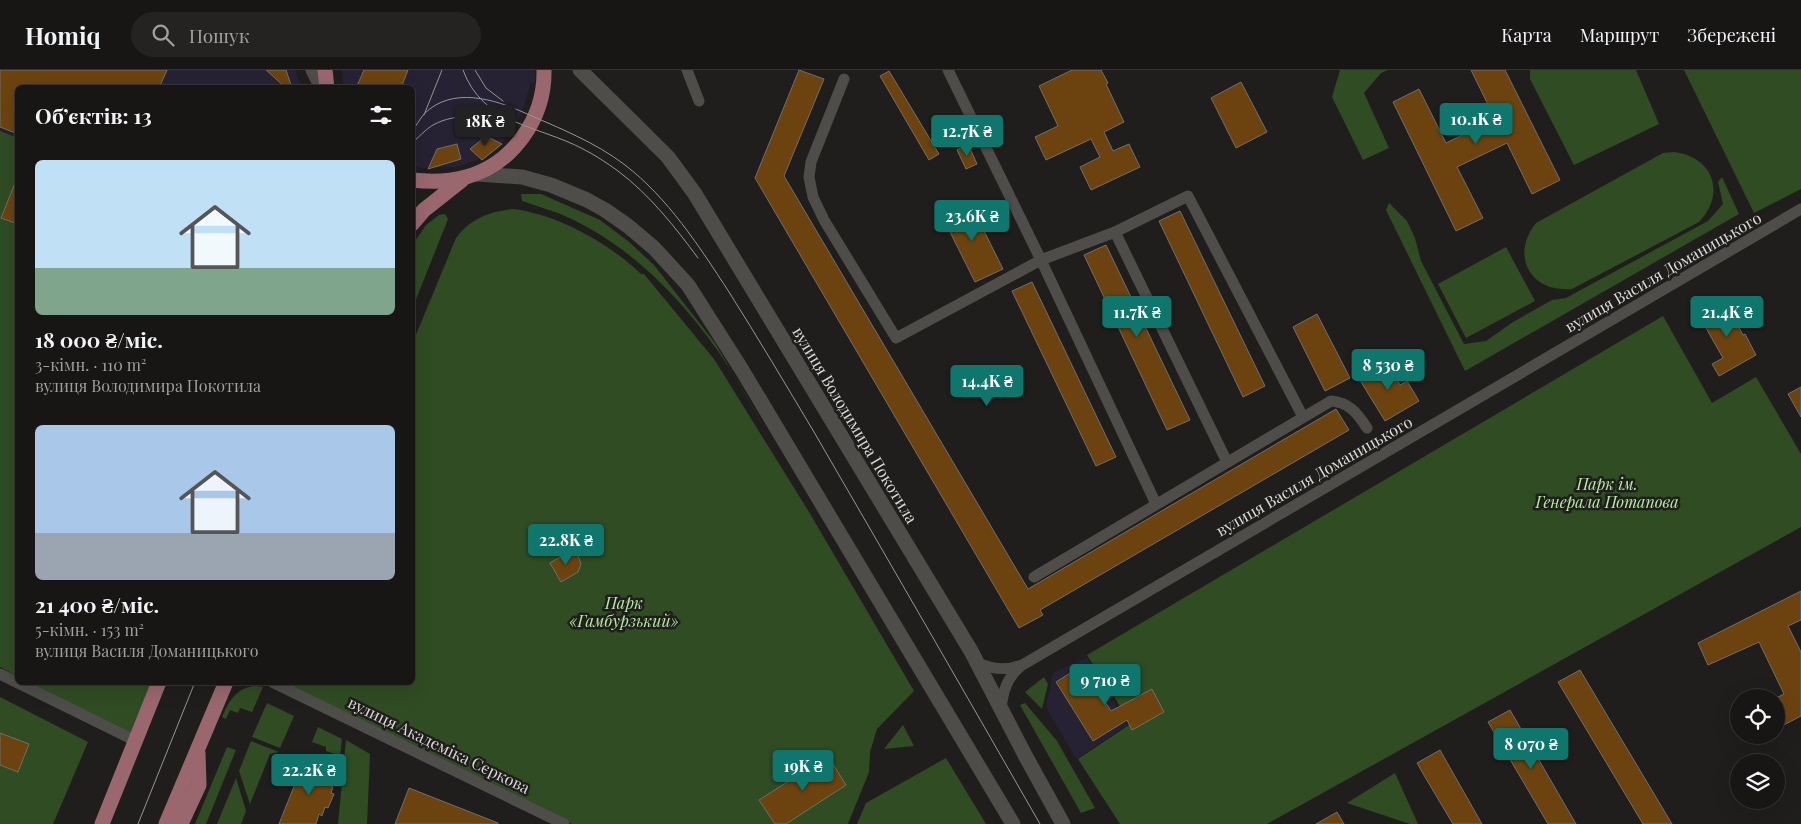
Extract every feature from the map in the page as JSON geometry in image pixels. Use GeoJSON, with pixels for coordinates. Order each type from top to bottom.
{"type":"FeatureCollection","features":[{"type":"Feature","properties":{"kind":"main road"},"geometry":{"type":"LineString","coordinates":[[325,70],[326,85]]}},
{"type":"Feature","properties":{"kind":"main road"},"geometry":{"type":"LineString","coordinates":[[415,220],[424,210],[471,176],[502,159],[522,139],[537,113],[545,85],[544,70]]}},
{"type":"Feature","properties":{"kind":"main road"},"geometry":{"type":"LineString","coordinates":[[415,180],[439,182],[471,176]]}},
{"type":"Feature","properties":{"kind":"main road"},"geometry":{"type":"LineString","coordinates":[[102,824],[158,685]]}},
{"type":"Feature","properties":{"kind":"main road"},"geometry":{"type":"LineString","coordinates":[[166,824],[225,685]]}},
{"type":"Feature","properties":{"kind":"main road"},"geometry":{"type":"LineString","coordinates":[[181,824],[199,785],[198,754],[202,740]]}},
{"type":"Feature","properties":{"kind":"street"},"geometry":{"type":"LineString","coordinates":[[314,70],[321,85]]}},
{"type":"Feature","properties":{"kind":"street","name":"вулиця Володимира Покотила"},"geometry":{"type":"LineString","coordinates":[[580,70],[668,157],[695,194],[978,663],[1063,824]]}},
{"type":"Feature","properties":{"kind":"street"},"geometry":{"type":"LineString","coordinates":[[687,70],[699,101]]}},
{"type":"Feature","properties":{"kind":"street"},"geometry":{"type":"LineString","coordinates":[[948,70],[1156,504]]}},
{"type":"Feature","properties":{"kind":"street"},"geometry":{"type":"LineString","coordinates":[[844,79],[811,162],[809,177],[813,197],[824,220],[896,338],[1040,260],[1116,232],[1188,196],[1303,417]]}},
{"type":"Feature","properties":{"kind":"street"},"geometry":{"type":"LineString","coordinates":[[471,176],[522,177],[551,185],[587,200],[606,210],[634,231],[654,248],[688,285],[742,370],[1013,824]]}},
{"type":"Feature","properties":{"kind":"street","name":"вулиця Василя Доманицького"},"geometry":{"type":"LineString","coordinates":[[978,663],[998,669],[1015,668],[1024,664],[1801,209]]}},
{"type":"Feature","properties":{"kind":"street"},"geometry":{"type":"LineString","coordinates":[[1116,232],[1227,462]]}},
{"type":"Feature","properties":{"kind":"street"},"geometry":{"type":"LineString","coordinates":[[1034,577],[1331,400],[1342,401],[1360,418],[1367,428]]}},
{"type":"Feature","properties":{"kind":"street","name":"вулиця Василя Доманицького"},"geometry":{"type":"LineString","coordinates":[[1001,708],[1003,694],[1010,678],[1024,664]]}},
{"type":"Feature","properties":{"kind":"street"},"geometry":{"type":"LineString","coordinates":[[0,674],[15,681]]}},
{"type":"Feature","properties":{"kind":"street"},"geometry":{"type":"LineString","coordinates":[[22,685],[136,741]]}},
{"type":"Feature","properties":{"kind":"street","name":"вулиця Академіка Сєркова"},"geometry":{"type":"LineString","coordinates":[[278,685],[564,824]]}},
{"type":"Feature","properties":{"kind":"shaded area"},"geometry":{"type":"Polygon","coordinates":[[[0,70],[295,70],[301,85],[15,85],[15,137],[0,131],[0,70]]]}},
{"type":"Feature","properties":{"kind":"shaded area"},"geometry":{"type":"Polygon","coordinates":[[[342,70],[535,70],[535,84],[531,83],[521,115],[503,142],[477,160],[455,167],[420,168],[415,166],[415,85],[343,85],[342,70]]]}},
{"type":"Feature","properties":{"kind":"shaded area"},"geometry":{"type":"Polygon","coordinates":[[[1087,657],[1127,725],[1076,759],[1046,707],[1053,673],[1087,657]]]}},
{"type":"Feature","properties":{"kind":"green space"},"geometry":{"type":"Polygon","coordinates":[[[1340,70],[1388,70],[1381,73],[1364,93],[1389,148],[1363,160],[1332,97],[1340,70]]]}},
{"type":"Feature","properties":{"kind":"green space"},"geometry":{"type":"Polygon","coordinates":[[[1530,70],[1636,70],[1659,124],[1574,165],[1530,79],[1530,70]]]}},
{"type":"Feature","properties":{"kind":"green space"},"geometry":{"type":"Polygon","coordinates":[[[1684,70],[1801,70],[1801,189],[1754,213],[1684,70]]]}},
{"type":"Feature","properties":{"kind":"green space"},"geometry":{"type":"Polygon","coordinates":[[[0,131],[15,137],[15,675],[0,667],[0,131]]]}},
{"type":"Feature","properties":{"kind":"green space"},"geometry":{"type":"Polygon","coordinates":[[[1674,152],[1688,155],[1699,161],[1712,178],[1714,189],[1712,200],[1699,222],[1572,289],[1557,289],[1545,285],[1528,270],[1525,259],[1525,247],[1528,235],[1536,223],[1663,153],[1674,152]]]}},
{"type":"Feature","properties":{"kind":"green space"},"geometry":{"type":"Polygon","coordinates":[[[1722,177],[1739,214],[1465,371],[1386,210],[1389,203],[1407,221],[1415,238],[1421,261],[1464,344],[1486,341],[1513,322],[1552,300],[1566,298],[1708,221],[1723,204],[1718,182],[1722,177]]]}},
{"type":"Feature","properties":{"kind":"green space"},"geometry":{"type":"Polygon","coordinates":[[[521,194],[541,194],[600,220],[628,241],[654,265],[715,343],[734,375],[685,309],[667,289],[627,253],[582,224],[558,213],[522,201],[521,194]]]}},
{"type":"Feature","properties":{"kind":"green space","name":"Парк «Гамбурзький»"},"geometry":{"type":"Polygon","coordinates":[[[514,209],[531,212],[565,224],[598,241],[641,274],[644,274],[714,359],[809,512],[914,691],[877,729],[870,752],[869,772],[848,824],[572,824],[501,787],[286,685],[415,685],[415,337],[456,238],[468,225],[482,217],[514,209]]]}},
{"type":"Feature","properties":{"kind":"green space"},"geometry":{"type":"Polygon","coordinates":[[[445,214],[448,219],[415,302],[415,241],[426,225],[439,215],[445,214]]]}},
{"type":"Feature","properties":{"kind":"green space"},"geometry":{"type":"Polygon","coordinates":[[[1506,247],[1535,301],[1466,338],[1438,284],[1506,247]]]}},
{"type":"Feature","properties":{"kind":"green space","name":"Парк ім. Генерала Потапова"},"geometry":{"type":"Polygon","coordinates":[[[1663,316],[1712,403],[1756,377],[1801,454],[1801,527],[1267,824],[1120,824],[1078,759],[1129,725],[1120,706],[1087,655],[1663,316]]]}},
{"type":"Feature","properties":{"kind":"green space"},"geometry":{"type":"Polygon","coordinates":[[[1044,677],[1048,684],[1042,709],[1025,692],[1044,677]]]}},
{"type":"Feature","properties":{"kind":"green space"},"geometry":{"type":"Polygon","coordinates":[[[34,685],[150,685],[131,733],[34,685]]]}},
{"type":"Feature","properties":{"kind":"green space"},"geometry":{"type":"Polygon","coordinates":[[[255,686],[263,687],[252,712],[240,708],[238,713],[230,710],[226,719],[222,717],[227,706],[238,692],[255,686]]]}},
{"type":"Feature","properties":{"kind":"green space"},"geometry":{"type":"Polygon","coordinates":[[[0,697],[88,742],[53,824],[0,824],[0,697]]]}},
{"type":"Feature","properties":{"kind":"green space"},"geometry":{"type":"Polygon","coordinates":[[[267,703],[294,716],[280,748],[252,737],[267,703]]]}},
{"type":"Feature","properties":{"kind":"green space"},"geometry":{"type":"Polygon","coordinates":[[[1025,703],[1057,741],[1095,808],[1081,813],[1020,705],[1025,703]]]}},
{"type":"Feature","properties":{"kind":"green space"},"geometry":{"type":"Polygon","coordinates":[[[903,725],[914,746],[884,749],[903,725]]]}},
{"type":"Feature","properties":{"kind":"green space"},"geometry":{"type":"Polygon","coordinates":[[[318,727],[342,739],[340,756],[326,751],[326,747],[312,742],[318,727]]]}},
{"type":"Feature","properties":{"kind":"green space"},"geometry":{"type":"Polygon","coordinates":[[[346,740],[370,754],[367,824],[338,824],[346,740]]]}},
{"type":"Feature","properties":{"kind":"green space"},"geometry":{"type":"Polygon","coordinates":[[[251,741],[279,752],[270,754],[250,804],[239,771],[251,741]]]}},
{"type":"Feature","properties":{"kind":"green space"},"geometry":{"type":"Polygon","coordinates":[[[227,747],[236,750],[206,824],[195,824],[227,747]]]}},
{"type":"Feature","properties":{"kind":"green space"},"geometry":{"type":"Polygon","coordinates":[[[946,758],[986,824],[857,824],[866,803],[946,758]]]}},
{"type":"Feature","properties":{"kind":"green space"},"geometry":{"type":"Polygon","coordinates":[[[1395,773],[1418,824],[1410,824],[1347,803],[1395,773]]]}},
{"type":"Feature","properties":{"kind":"green space"},"geometry":{"type":"Polygon","coordinates":[[[236,778],[246,811],[241,824],[217,824],[236,778]]]}},
{"type":"Feature","properties":{"kind":"building"},"geometry":{"type":"Polygon","coordinates":[[[0,70],[167,70],[160,85],[15,85],[15,133],[0,127],[0,70]]]}},
{"type":"Feature","properties":{"kind":"building"},"geometry":{"type":"Polygon","coordinates":[[[266,70],[286,70],[291,85],[283,85],[266,70]]]}},
{"type":"Feature","properties":{"kind":"building"},"geometry":{"type":"Polygon","coordinates":[[[364,70],[408,70],[402,85],[357,85],[364,70]]]}},
{"type":"Feature","properties":{"kind":"building"},"geometry":{"type":"Polygon","coordinates":[[[799,70],[824,79],[784,176],[1028,589],[1336,409],[1349,430],[1040,610],[1043,615],[1019,628],[755,178],[799,70]]]}},
{"type":"Feature","properties":{"kind":"building"},"geometry":{"type":"Polygon","coordinates":[[[1072,70],[1101,70],[1124,122],[1104,132],[1113,151],[1129,144],[1140,167],[1091,190],[1080,167],[1100,157],[1091,139],[1046,160],[1035,137],[1058,126],[1039,86],[1072,70]]]}},
{"type":"Feature","properties":{"kind":"building"},"geometry":{"type":"Polygon","coordinates":[[[1471,70],[1505,70],[1560,180],[1532,194],[1507,143],[1457,167],[1483,218],[1456,231],[1393,102],[1419,89],[1446,143],[1495,119],[1471,70]]]}},
{"type":"Feature","properties":{"kind":"building"},"geometry":{"type":"Polygon","coordinates":[[[889,71],[939,154],[929,160],[880,76],[889,71]]]}},
{"type":"Feature","properties":{"kind":"building"},"geometry":{"type":"Polygon","coordinates":[[[1241,82],[1267,132],[1236,148],[1211,98],[1241,82]]]}},
{"type":"Feature","properties":{"kind":"building"},"geometry":{"type":"Polygon","coordinates":[[[486,136],[502,144],[482,160],[470,149],[486,136]]]}},
{"type":"Feature","properties":{"kind":"building"},"geometry":{"type":"Polygon","coordinates":[[[457,144],[461,159],[428,169],[437,149],[457,144]]]}},
{"type":"Feature","properties":{"kind":"building"},"geometry":{"type":"Polygon","coordinates":[[[968,144],[977,164],[966,169],[957,150],[968,144]]]}},
{"type":"Feature","properties":{"kind":"building"},"geometry":{"type":"Polygon","coordinates":[[[15,183],[15,223],[1,218],[15,183]]]}},
{"type":"Feature","properties":{"kind":"building"},"geometry":{"type":"Polygon","coordinates":[[[969,201],[1003,269],[975,282],[941,214],[969,201]]]}},
{"type":"Feature","properties":{"kind":"building"},"geometry":{"type":"Polygon","coordinates":[[[1180,211],[1265,386],[1243,397],[1159,221],[1180,211]]]}},
{"type":"Feature","properties":{"kind":"building"},"geometry":{"type":"Polygon","coordinates":[[[1106,245],[1190,420],[1167,430],[1084,255],[1106,245]]]}},
{"type":"Feature","properties":{"kind":"building"},"geometry":{"type":"Polygon","coordinates":[[[1032,282],[1116,457],[1096,466],[1012,291],[1032,282]]]}},
{"type":"Feature","properties":{"kind":"building"},"geometry":{"type":"Polygon","coordinates":[[[1724,301],[1756,355],[1719,376],[1712,364],[1723,358],[1698,314],[1724,301]]]}},
{"type":"Feature","properties":{"kind":"building"},"geometry":{"type":"Polygon","coordinates":[[[1317,314],[1350,378],[1325,391],[1293,327],[1317,314]]]}},
{"type":"Feature","properties":{"kind":"building"},"geometry":{"type":"Polygon","coordinates":[[[1386,361],[1400,385],[1407,381],[1419,401],[1385,421],[1358,377],[1386,361]]]}},
{"type":"Feature","properties":{"kind":"building"},"geometry":{"type":"Polygon","coordinates":[[[1801,387],[1801,417],[1788,394],[1801,387]]]}},
{"type":"Feature","properties":{"kind":"building"},"geometry":{"type":"Polygon","coordinates":[[[567,553],[578,556],[581,564],[578,572],[561,582],[550,563],[567,553]]]}},
{"type":"Feature","properties":{"kind":"building"},"geometry":{"type":"Polygon","coordinates":[[[1801,591],[1801,620],[1788,626],[1801,652],[1801,716],[1785,724],[1785,689],[1782,689],[1759,642],[1708,665],[1698,643],[1801,591]]]}},
{"type":"Feature","properties":{"kind":"building"},"geometry":{"type":"Polygon","coordinates":[[[1078,668],[1081,673],[1085,671],[1111,711],[1152,689],[1164,712],[1132,730],[1127,720],[1093,741],[1056,682],[1078,668]]]}},
{"type":"Feature","properties":{"kind":"building"},"geometry":{"type":"Polygon","coordinates":[[[1580,670],[1672,824],[1643,824],[1558,682],[1580,670]]]}},
{"type":"Feature","properties":{"kind":"building"},"geometry":{"type":"Polygon","coordinates":[[[1510,710],[1576,824],[1548,824],[1488,722],[1510,710]]]}},
{"type":"Feature","properties":{"kind":"building"},"geometry":{"type":"Polygon","coordinates":[[[0,733],[29,744],[18,772],[0,765],[0,733]]]}},
{"type":"Feature","properties":{"kind":"building"},"geometry":{"type":"Polygon","coordinates":[[[1440,750],[1482,824],[1453,824],[1417,763],[1440,750]]]}},
{"type":"Feature","properties":{"kind":"building"},"geometry":{"type":"Polygon","coordinates":[[[828,756],[846,785],[786,824],[775,824],[759,800],[828,756]]]}},
{"type":"Feature","properties":{"kind":"building"},"geometry":{"type":"Polygon","coordinates":[[[307,762],[333,772],[328,785],[333,787],[331,793],[334,794],[328,808],[325,807],[322,816],[319,814],[316,824],[279,824],[301,769],[304,770],[307,762]]]}},
{"type":"Feature","properties":{"kind":"building"},"geometry":{"type":"Polygon","coordinates":[[[409,788],[498,823],[498,824],[395,824],[409,788]]]}},
{"type":"Feature","properties":{"kind":"building"},"geometry":{"type":"Polygon","coordinates":[[[1337,812],[1344,824],[1316,824],[1337,812]]]}},
{"type":"Feature","properties":{"kind":"tram line"},"geometry":{"type":"LineString","coordinates":[[424,115],[442,70]]}},
{"type":"Feature","properties":{"kind":"tram line"},"geometry":{"type":"LineString","coordinates":[[463,70],[472,88],[484,102],[498,113],[583,149],[601,159],[630,180],[671,223],[698,258]]}},
{"type":"Feature","properties":{"kind":"tram line"},"geometry":{"type":"LineString","coordinates":[[475,70],[486,88],[503,101]]}},
{"type":"Feature","properties":{"kind":"tram line"},"geometry":{"type":"LineString","coordinates":[[415,127],[424,114],[435,105],[447,100],[473,98],[500,103],[589,142],[625,165],[655,192],[694,240],[761,344],[814,432],[1040,824]]}},
{"type":"Feature","properties":{"kind":"tram line"},"geometry":{"type":"LineString","coordinates":[[415,140],[433,125],[451,118],[469,117],[506,121]]}},
{"type":"Feature","properties":{"kind":"tram line"},"geometry":{"type":"LineString","coordinates":[[138,824],[194,685]]}}]}
